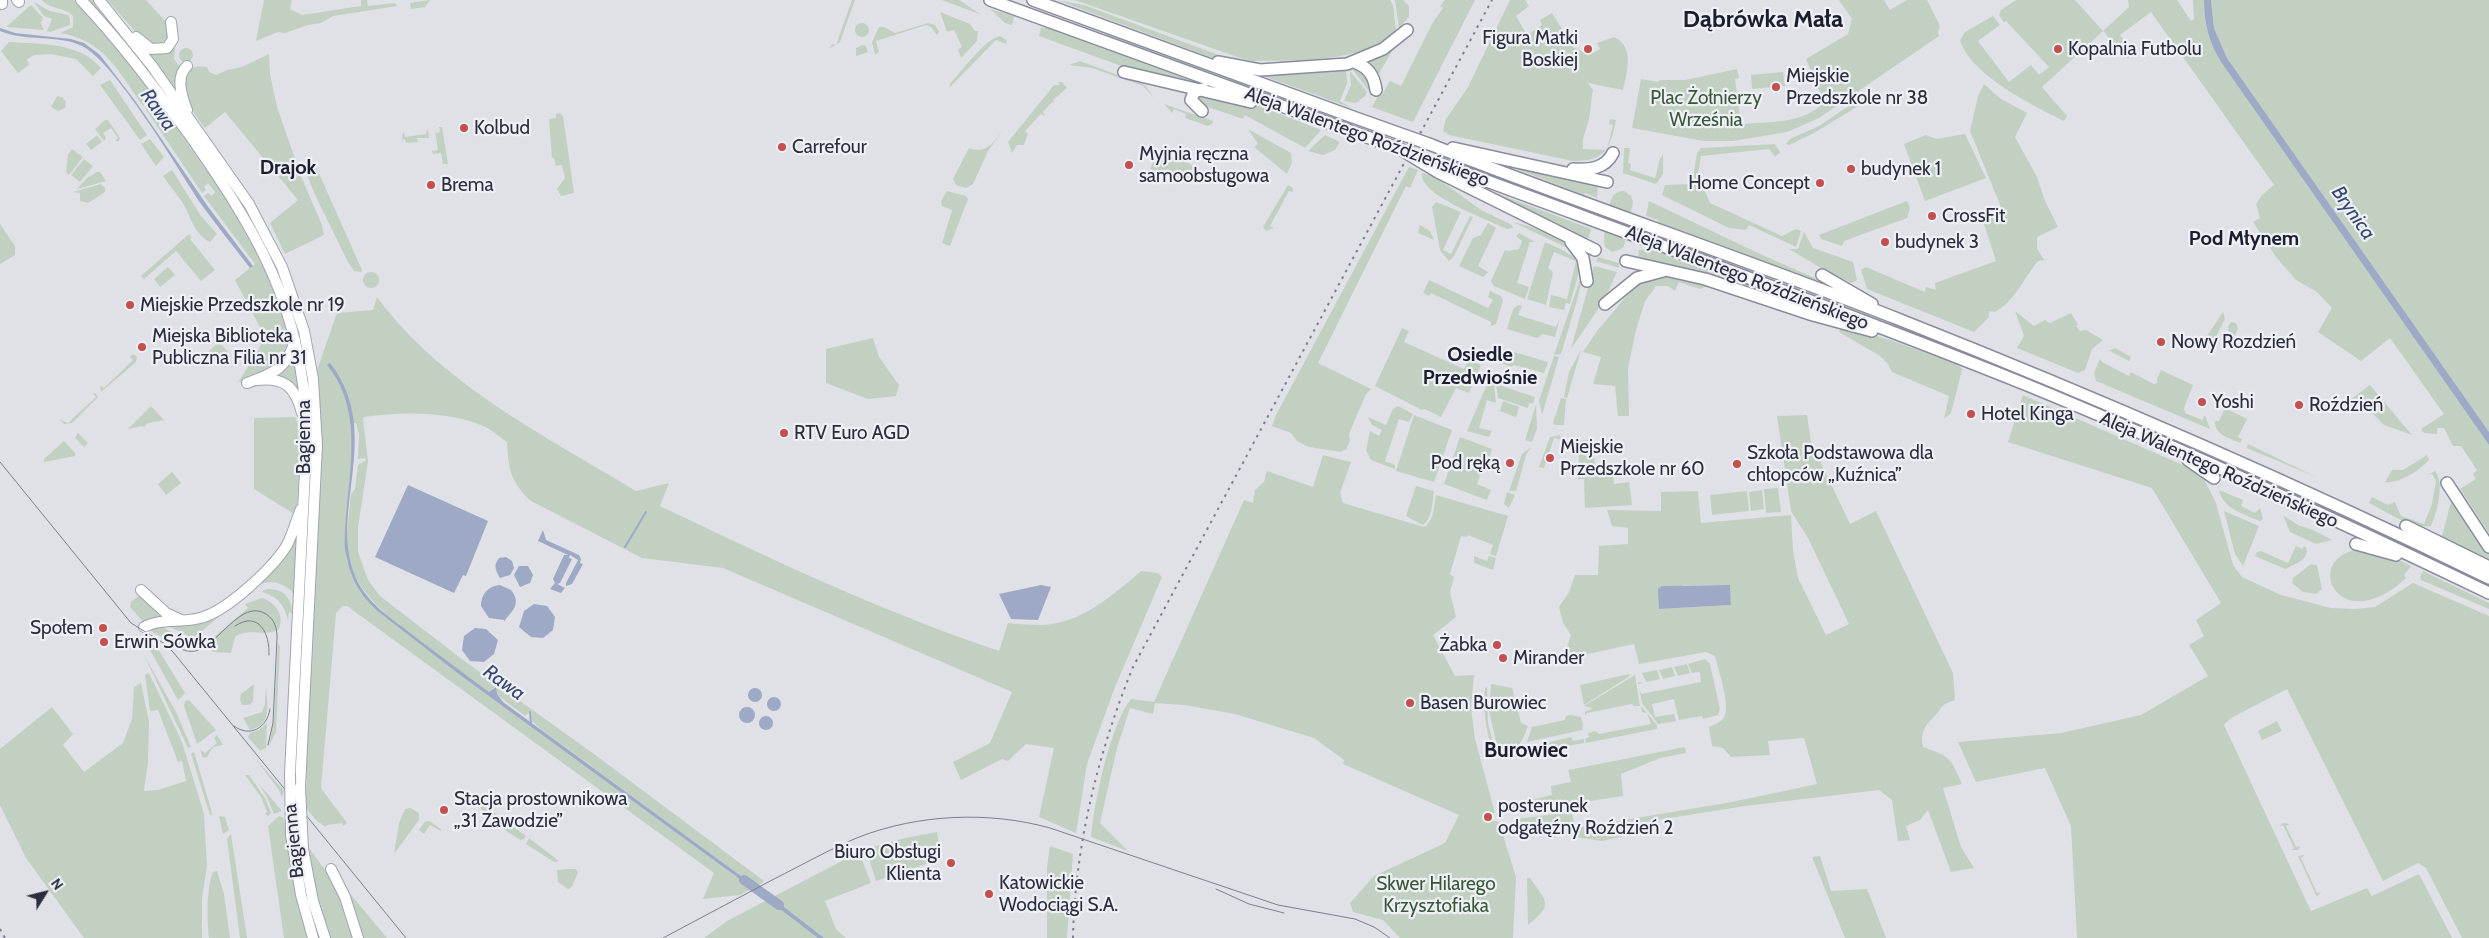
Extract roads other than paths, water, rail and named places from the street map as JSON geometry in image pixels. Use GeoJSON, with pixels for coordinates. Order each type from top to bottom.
{"type":"FeatureCollection","features":[{"type":"Feature","properties":{"kind":"highway","name":"Aleja Walentego Roździeńskiego"},"geometry":{"type":"LineString","coordinates":[[990,0],[1400,149],[1440,168],[1582,216],[2026,385],[2166,445],[2404,556],[2438,569],[2489,593]]}},
{"type":"Feature","properties":{"kind":"highway","name":"Aleja Walentego Roździeńskiego"},"geometry":{"type":"LineString","coordinates":[[1033,0],[1447,149],[1898,319],[2412,533],[2446,551],[2489,578]]}},
{"type":"Feature","properties":{"kind":"highway"},"geometry":{"type":"LineString","coordinates":[[1204,63],[1222,62],[1260,70],[1354,62],[1384,49],[1408,30]]}},
{"type":"Feature","properties":{"kind":"highway"},"geometry":{"type":"LineString","coordinates":[[1354,62],[1368,69],[1375,81],[1376,90]]}},
{"type":"Feature","properties":{"kind":"highway"},"geometry":{"type":"LineString","coordinates":[[1124,72],[1247,100],[1283,113],[1315,118]]}},
{"type":"Feature","properties":{"kind":"highway"},"geometry":{"type":"LineString","coordinates":[[1202,111],[1191,100],[1194,92],[1203,89]]}},
{"type":"Feature","properties":{"kind":"highway"},"geometry":{"type":"LineString","coordinates":[[1447,149],[1549,167],[1608,182]]}},
{"type":"Feature","properties":{"kind":"highway"},"geometry":{"type":"LineString","coordinates":[[1549,167],[1591,169],[1603,165],[1613,153]]}},
{"type":"Feature","properties":{"kind":"highway"},"geometry":{"type":"LineString","coordinates":[[1440,168],[1566,237],[1595,250]]}},
{"type":"Feature","properties":{"kind":"highway"},"geometry":{"type":"LineString","coordinates":[[1566,237],[1583,258],[1587,281]]}},
{"type":"Feature","properties":{"kind":"highway"},"geometry":{"type":"LineString","coordinates":[[1626,261],[1705,279],[1868,331],[1904,337]]}},
{"type":"Feature","properties":{"kind":"highway"},"geometry":{"type":"LineString","coordinates":[[1605,304],[1637,278],[1665,270]]}},
{"type":"Feature","properties":{"kind":"highway"},"geometry":{"type":"LineString","coordinates":[[1822,275],[1898,319]]}},
{"type":"Feature","properties":{"kind":"highway"},"geometry":{"type":"LineString","coordinates":[[2166,445],[2214,478]]}},
{"type":"Feature","properties":{"kind":"highway"},"geometry":{"type":"LineString","coordinates":[[2447,483],[2489,547]]}},
{"type":"Feature","properties":{"kind":"highway"},"geometry":{"type":"LineString","coordinates":[[2356,544],[2404,556]]}},
{"type":"Feature","properties":{"kind":"highway"},"geometry":{"type":"LineString","coordinates":[[2446,551],[2489,567]]}},
{"type":"Feature","properties":{"kind":"main road","name":"Bagienna"},"geometry":{"type":"LineString","coordinates":[[81,0],[105,26],[152,84],[242,212],[274,275],[295,339],[304,389],[307,430],[290,773],[291,835],[301,895],[314,938]]}},
{"type":"Feature","properties":{"kind":"main road","name":"Bagienna"},"geometry":{"type":"LineString","coordinates":[[99,0],[190,118],[249,204],[277,254],[299,313],[314,379],[317,424],[317,463],[300,787],[304,849],[313,901],[324,938]]}},
{"type":"Feature","properties":{"kind":"main road"},"geometry":{"type":"LineString","coordinates":[[116,20],[151,49],[162,50],[175,46],[171,22]]}},
{"type":"Feature","properties":{"kind":"main road"},"geometry":{"type":"LineString","coordinates":[[187,66],[182,72],[181,87],[190,118]]}},
{"type":"Feature","properties":{"kind":"main road"},"geometry":{"type":"LineString","coordinates":[[295,339],[291,354],[284,364],[277,370],[252,382],[276,379],[290,387],[300,404],[307,430]]}},
{"type":"Feature","properties":{"kind":"main road"},"geometry":{"type":"LineString","coordinates":[[144,627],[200,618],[216,612],[269,569],[287,544],[303,506]]}},
{"type":"Feature","properties":{"kind":"main road"},"geometry":{"type":"LineString","coordinates":[[141,590],[166,613],[184,621]]}},
{"type":"Feature","properties":{"kind":"main road"},"geometry":{"type":"LineString","coordinates":[[331,868],[348,904],[358,938]]}},
{"type":"Feature","properties":{"kind":"water"},"geometry":{"type":"Polygon","coordinates":[[[2204,0],[2211,0],[2214,28],[2227,58],[2489,432],[2489,445],[2221,62],[2213,48],[2208,32],[2204,0]]]}},
{"type":"Feature","properties":{"kind":"water"},"geometry":{"type":"Polygon","coordinates":[[[0,28],[15,33],[71,39],[84,43],[100,55],[136,102],[209,208],[253,266],[250,268],[201,204],[128,94],[96,56],[82,46],[72,42],[20,36],[0,31],[0,28]]]}},
{"type":"Feature","properties":{"kind":"water"},"geometry":{"type":"Polygon","coordinates":[[[330,363],[346,391],[354,420],[355,449],[347,536],[351,563],[367,596],[384,613],[489,692],[496,687],[497,694],[503,702],[756,887],[752,888],[460,675],[376,610],[364,597],[355,583],[345,550],[351,430],[348,408],[340,386],[327,365],[330,363]]]}},
{"type":"Feature","properties":{"kind":"water"},"geometry":{"type":"Polygon","coordinates":[[[408,485],[488,521],[466,576],[463,575],[454,593],[375,557],[408,485]]]}},
{"type":"Feature","properties":{"kind":"water"},"geometry":{"type":"Polygon","coordinates":[[[543,530],[546,540],[579,555],[580,563],[583,564],[572,584],[566,586],[578,560],[570,555],[569,558],[572,559],[560,583],[557,584],[565,588],[561,593],[550,589],[555,583],[553,579],[564,555],[568,555],[538,541],[543,530]]]}},
{"type":"Feature","properties":{"kind":"water"},"geometry":{"type":"Polygon","coordinates":[[[506,557],[512,561],[514,568],[510,575],[500,578],[496,564],[499,558],[506,557]]]}},
{"type":"Feature","properties":{"kind":"water"},"geometry":{"type":"Polygon","coordinates":[[[519,566],[528,566],[533,575],[530,583],[520,587],[514,575],[519,566]]]}},
{"type":"Feature","properties":{"kind":"water"},"geometry":{"type":"Polygon","coordinates":[[[500,585],[511,590],[516,600],[514,608],[504,622],[504,620],[489,618],[481,606],[482,598],[486,591],[500,585]]]}},
{"type":"Feature","properties":{"kind":"water"},"geometry":{"type":"Polygon","coordinates":[[[1041,585],[1051,587],[1038,620],[1011,619],[999,594],[1041,585]]]}},
{"type":"Feature","properties":{"kind":"water"},"geometry":{"type":"Polygon","coordinates":[[[1730,585],[1731,605],[1659,609],[1658,589],[1662,586],[1730,585]]]}},
{"type":"Feature","properties":{"kind":"water"},"geometry":{"type":"Polygon","coordinates":[[[534,604],[547,606],[555,617],[553,630],[543,638],[531,637],[519,627],[524,611],[534,604]]]}},
{"type":"Feature","properties":{"kind":"water"},"geometry":{"type":"Polygon","coordinates":[[[475,628],[486,629],[498,640],[494,654],[484,662],[470,661],[462,650],[464,636],[475,628]]]}},
{"type":"Feature","properties":{"kind":"water"},"geometry":{"type":"Polygon","coordinates":[[[752,688],[758,688],[762,695],[758,702],[752,702],[748,698],[748,692],[752,688]]]}},
{"type":"Feature","properties":{"kind":"water"},"geometry":{"type":"Polygon","coordinates":[[[771,697],[777,697],[781,704],[777,711],[771,711],[767,707],[767,701],[771,697]]]}},
{"type":"Feature","properties":{"kind":"water"},"geometry":{"type":"Polygon","coordinates":[[[747,707],[753,709],[755,715],[753,721],[747,723],[741,721],[739,715],[741,709],[747,707]]]}},
{"type":"Feature","properties":{"kind":"water"},"geometry":{"type":"Polygon","coordinates":[[[763,716],[769,716],[773,723],[769,730],[763,730],[759,726],[759,720],[763,716]]]}},
{"type":"Feature","properties":{"kind":"water"},"geometry":{"type":"Polygon","coordinates":[[[771,897],[824,938],[818,938],[767,899],[771,897]]]}},
{"type":"Feature","properties":{"kind":"waterway"},"geometry":{"type":"LineString","coordinates":[[625,547],[646,512]]}},
{"type":"Feature","properties":{"kind":"waterway"},"geometry":{"type":"LineString","coordinates":[[530,712],[531,724]]}},
{"type":"Feature","properties":{"kind":"waterway","name":"Rawa"},"geometry":{"type":"LineString","coordinates":[[744,880],[779,905]]}},
{"type":"Feature","properties":{"kind":"tram line"},"geometry":{"type":"LineString","coordinates":[[0,462],[131,623],[165,644],[173,652],[406,938]]}},
{"type":"Feature","properties":{"kind":"tram line"},"geometry":{"type":"LineString","coordinates":[[167,641],[184,650],[195,651],[204,647],[239,617],[248,612],[257,611],[266,614],[272,619],[276,628],[277,638],[273,723],[268,745]]}},
{"type":"Feature","properties":{"kind":"tram line"},"geometry":{"type":"LineString","coordinates":[[235,626],[243,622],[251,621],[257,623],[265,632],[269,655]]}},
{"type":"Feature","properties":{"kind":"tram line"},"geometry":{"type":"LineString","coordinates":[[234,726],[246,731],[257,729],[262,726],[270,709]]}},
{"type":"Feature","properties":{"kind":"tram line"},"geometry":{"type":"LineString","coordinates":[[663,938],[816,857],[859,837],[882,829],[906,824],[930,820],[979,817],[1003,819],[1050,828],[1278,905],[1355,919],[1374,927],[1390,938]]}},
{"type":"Feature","properties":{"kind":"tram line"},"geometry":{"type":"LineString","coordinates":[[1216,889],[1249,904],[1284,913]]}},
{"type":"Feature","properties":{"kind":"railway"},"geometry":{"type":"LineString","coordinates":[[1073,938],[1078,869],[1091,800],[1109,733],[1133,667],[1492,0]]}},
{"type":"Feature","properties":{"kind":"railway"},"geometry":{"type":"LineString","coordinates":[[0,929],[5,938]]}},
{"type":"Feature","properties":{"kind":"place","name":"Figura Matki Boskiej"},"geometry":{"type":"Point","coordinates":[1588,49]}},
{"type":"Feature","properties":{"kind":"place","name":"Kopalnia Futbolu"},"geometry":{"type":"Point","coordinates":[2058,49]}},
{"type":"Feature","properties":{"kind":"place","name":"Miejskie Przedszkole nr 38"},"geometry":{"type":"Point","coordinates":[1776,87]}},
{"type":"Feature","properties":{"kind":"place","name":"Kolbud"},"geometry":{"type":"Point","coordinates":[464,128]}},
{"type":"Feature","properties":{"kind":"place","name":"Carrefour"},"geometry":{"type":"Point","coordinates":[782,147]}},
{"type":"Feature","properties":{"kind":"place","name":"Myjnia ręczna samoobsługowa"},"geometry":{"type":"Point","coordinates":[1129,165]}},
{"type":"Feature","properties":{"kind":"place","name":"budynek 1"},"geometry":{"type":"Point","coordinates":[1851,169]}},
{"type":"Feature","properties":{"kind":"place","name":"Home Concept"},"geometry":{"type":"Point","coordinates":[1820,183]}},
{"type":"Feature","properties":{"kind":"place","name":"Brema"},"geometry":{"type":"Point","coordinates":[431,185]}},
{"type":"Feature","properties":{"kind":"place","name":"CrossFit"},"geometry":{"type":"Point","coordinates":[1932,216]}},
{"type":"Feature","properties":{"kind":"place","name":"budynek 3"},"geometry":{"type":"Point","coordinates":[1885,242]}},
{"type":"Feature","properties":{"kind":"place","name":"Miejskie Przedszkole nr 19"},"geometry":{"type":"Point","coordinates":[130,305]}},
{"type":"Feature","properties":{"kind":"place","name":"Nowy Rozdzień"},"geometry":{"type":"Point","coordinates":[2161,342]}},
{"type":"Feature","properties":{"kind":"place","name":"Miejska Biblioteka Publiczna Filia nr 31"},"geometry":{"type":"Point","coordinates":[142,347]}},
{"type":"Feature","properties":{"kind":"place","name":"Yoshi"},"geometry":{"type":"Point","coordinates":[2202,402]}},
{"type":"Feature","properties":{"kind":"place","name":"Roździeń"},"geometry":{"type":"Point","coordinates":[2299,405]}},
{"type":"Feature","properties":{"kind":"place","name":"Hotel Kinga"},"geometry":{"type":"Point","coordinates":[1971,414]}},
{"type":"Feature","properties":{"kind":"place","name":"RTV Euro AGD"},"geometry":{"type":"Point","coordinates":[784,433]}},
{"type":"Feature","properties":{"kind":"place","name":"Miejskie Przedszkole nr 60"},"geometry":{"type":"Point","coordinates":[1550,458]}},
{"type":"Feature","properties":{"kind":"place","name":"Pod ręką"},"geometry":{"type":"Point","coordinates":[1510,463]}},
{"type":"Feature","properties":{"kind":"place","name":"Szkoła Podstawowa dla chłopców „Kuźnica”"},"geometry":{"type":"Point","coordinates":[1737,464]}},
{"type":"Feature","properties":{"kind":"place","name":"Społem"},"geometry":{"type":"Point","coordinates":[103,628]}},
{"type":"Feature","properties":{"kind":"place","name":"Erwin Sówka"},"geometry":{"type":"Point","coordinates":[104,642]}},
{"type":"Feature","properties":{"kind":"place","name":"Żabka"},"geometry":{"type":"Point","coordinates":[1497,645]}},
{"type":"Feature","properties":{"kind":"place","name":"Mirander"},"geometry":{"type":"Point","coordinates":[1503,658]}},
{"type":"Feature","properties":{"kind":"place","name":"Basen Burowiec"},"geometry":{"type":"Point","coordinates":[1410,703]}},
{"type":"Feature","properties":{"kind":"place","name":"Stacja prostownikowa „31 Zawodzie”"},"geometry":{"type":"Point","coordinates":[444,810]}},
{"type":"Feature","properties":{"kind":"place","name":"posterunek odgałęźny Roździeń 2"},"geometry":{"type":"Point","coordinates":[1488,817]}},
{"type":"Feature","properties":{"kind":"place","name":"Biuro Obsługi Klienta"},"geometry":{"type":"Point","coordinates":[951,863]}},
{"type":"Feature","properties":{"kind":"place","name":"Katowickie Wodociągi S.A."},"geometry":{"type":"Point","coordinates":[989,894]}},
{"type":"Feature","properties":{"kind":"district","name":"Dąbrówka Mała"},"geometry":{"type":"Point","coordinates":[1763,20]}},
{"type":"Feature","properties":{"kind":"district","name":"Drajok"},"geometry":{"type":"Point","coordinates":[288,168]}},
{"type":"Feature","properties":{"kind":"district","name":"Pod Młynem"},"geometry":{"type":"Point","coordinates":[2244,239]}},
{"type":"Feature","properties":{"kind":"district","name":"Osiedle Przedwiośnie"},"geometry":{"type":"Point","coordinates":[1480,366]}},
{"type":"Feature","properties":{"kind":"district","name":"Burowiec"},"geometry":{"type":"Point","coordinates":[1526,751]}},
{"type":"Feature","properties":{"kind":"park label","name":"Plac Żołnierzy Września"},"geometry":{"type":"Point","coordinates":[1706,109]}},
{"type":"Feature","properties":{"kind":"park label","name":"Skwer Hilarego Krzysztofiaka"},"geometry":{"type":"Point","coordinates":[1436,895]}},
{"type":"Feature","properties":{"kind":"water label","name":"Brynica"},"geometry":{"type":"Point","coordinates":[2353,213]}}]}
